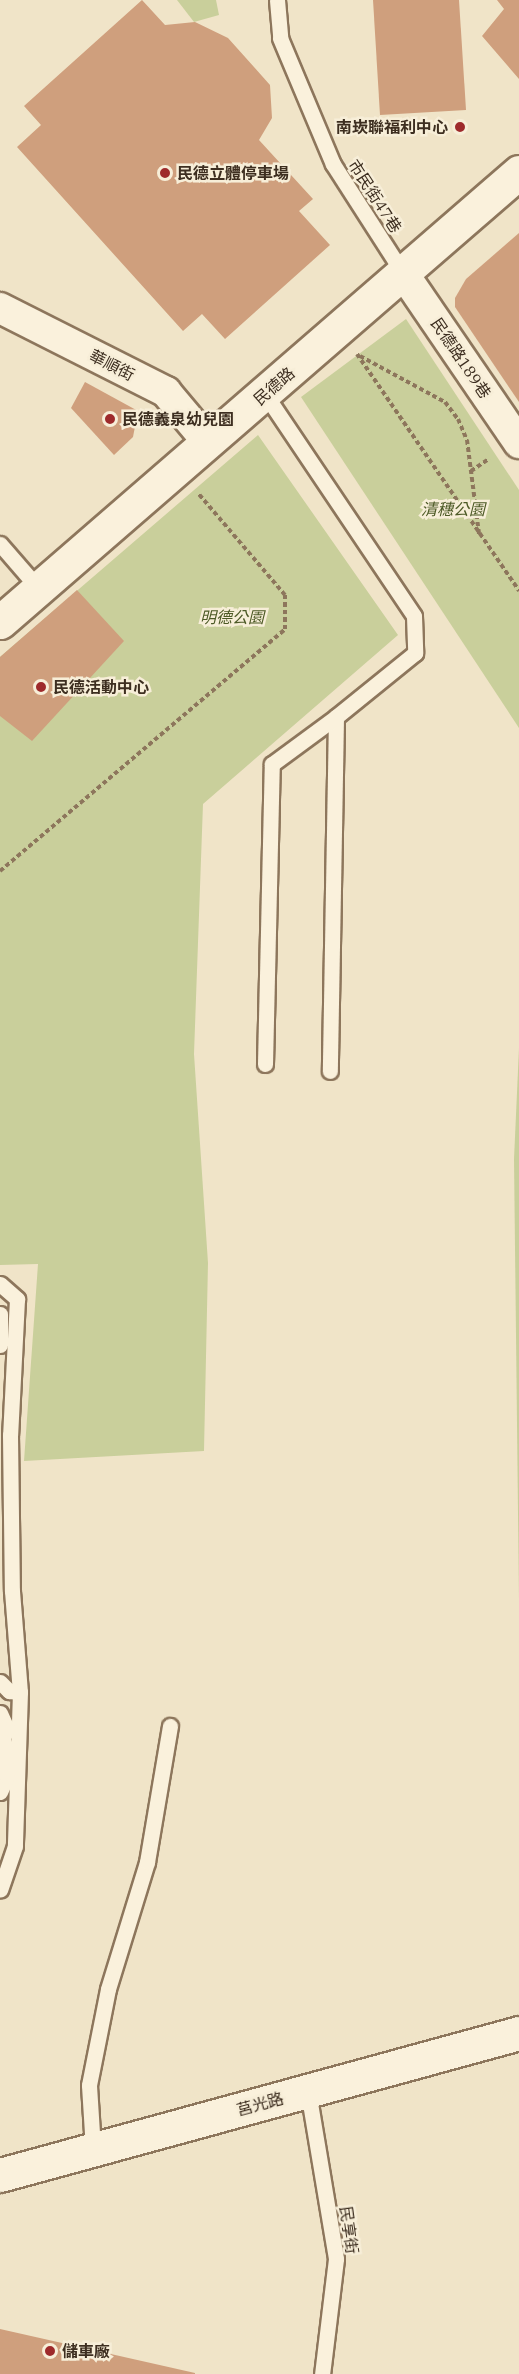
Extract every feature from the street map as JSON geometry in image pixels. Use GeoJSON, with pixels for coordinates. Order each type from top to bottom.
{"type":"FeatureCollection","features":[{"type":"Feature","properties":{"kind":"street","name":"民德路"},"geometry":{"type":"LineString","coordinates":[[0,622],[519,172]]}},
{"type":"Feature","properties":{"kind":"street","name":"民德路189巷"},"geometry":{"type":"LineString","coordinates":[[403,273],[519,443]]}},
{"type":"Feature","properties":{"kind":"street","name":"華順街"},"geometry":{"type":"LineString","coordinates":[[0,308],[166,392],[207,441]]}},
{"type":"Feature","properties":{"kind":"street","name":"莒光路"},"geometry":{"type":"LineString","coordinates":[[0,2175],[519,2033]]}},
{"type":"Feature","properties":{"kind":"lane","name":"市民街47巷"},"geometry":{"type":"LineString","coordinates":[[276,0],[280,38],[333,164],[403,273]]}},
{"type":"Feature","properties":{"kind":"lane"},"geometry":{"type":"LineString","coordinates":[[265,394],[414,616],[415,653],[336,717],[272,764],[265,1064]]}},
{"type":"Feature","properties":{"kind":"lane"},"geometry":{"type":"LineString","coordinates":[[0,544],[39,589]]}},
{"type":"Feature","properties":{"kind":"lane"},"geometry":{"type":"LineString","coordinates":[[330,1071],[336,717]]}},
{"type":"Feature","properties":{"kind":"lane"},"geometry":{"type":"LineString","coordinates":[[0,1284],[17,1299],[10,1435],[12,1591],[20,1692],[15,1846],[0,1890]]}},
{"type":"Feature","properties":{"kind":"lane"},"geometry":{"type":"LineString","coordinates":[[0,1314],[0,1345]]}},
{"type":"Feature","properties":{"kind":"lane"},"geometry":{"type":"LineString","coordinates":[[0,1682],[9,1691],[20,1692]]}},
{"type":"Feature","properties":{"kind":"lane"},"geometry":{"type":"LineString","coordinates":[[0,1713],[7,1729],[2,1743],[7,1776],[0,1792]]}},
{"type":"Feature","properties":{"kind":"lane"},"geometry":{"type":"LineString","coordinates":[[93,2149],[89,2085],[108,1989],[147,1862],[170,1726]]}},
{"type":"Feature","properties":{"kind":"lane","name":"民享街"},"geometry":{"type":"LineString","coordinates":[[308,2091],[336,2259],[322,2374]]}},
{"type":"Feature","properties":{"kind":"path"},"geometry":{"type":"LineString","coordinates":[[479,536],[467,440],[445,402],[358,355],[479,536],[519,591]]}},
{"type":"Feature","properties":{"kind":"path"},"geometry":{"type":"LineString","coordinates":[[471,471],[489,459]]}},
{"type":"Feature","properties":{"kind":"path"},"geometry":{"type":"LineString","coordinates":[[0,871],[285,629],[285,595],[194,488]]}},
{"type":"Feature","properties":{"kind":"green space"},"geometry":{"type":"Polygon","coordinates":[[[177,0],[216,0],[219,15],[194,22],[177,0]]]}},
{"type":"Feature","properties":{"kind":"green space","name":"清穗公園"},"geometry":{"type":"Polygon","coordinates":[[[406,319],[519,490],[519,728],[301,397],[406,319]]]}},
{"type":"Feature","properties":{"kind":"green space","name":"明德公園"},"geometry":{"type":"Polygon","coordinates":[[[258,435],[398,635],[203,804],[194,1054],[208,1263],[204,1451],[24,1461],[38,1264],[0,1265],[0,657],[258,435]]]}},
{"type":"Feature","properties":{"kind":"green space"},"geometry":{"type":"Polygon","coordinates":[[[519,1048],[519,1600],[514,1159],[519,1048]]]}},
{"type":"Feature","properties":{"kind":"building","name":"民德立體停車場"},"geometry":{"type":"Polygon","coordinates":[[[142,0],[165,25],[195,22],[228,38],[270,85],[272,118],[259,140],[313,199],[299,211],[330,245],[225,339],[202,314],[183,331],[17,147],[41,125],[24,106],[142,0]]]}},
{"type":"Feature","properties":{"kind":"building"},"geometry":{"type":"Polygon","coordinates":[[[373,0],[459,0],[466,110],[380,115],[373,0]]]}},
{"type":"Feature","properties":{"kind":"building"},"geometry":{"type":"Polygon","coordinates":[[[497,0],[519,0],[519,79],[482,36],[504,9],[497,0]]]}},
{"type":"Feature","properties":{"kind":"building"},"geometry":{"type":"Polygon","coordinates":[[[519,233],[519,402],[455,307],[455,298],[466,279],[519,233]]]}},
{"type":"Feature","properties":{"kind":"building","name":"民德義泉幼兒園"},"geometry":{"type":"Polygon","coordinates":[[[85,382],[138,411],[133,437],[114,455],[71,408],[85,382]]]}},
{"type":"Feature","properties":{"kind":"building","name":"民德活動中心"},"geometry":{"type":"Polygon","coordinates":[[[77,590],[124,641],[32,741],[0,716],[0,657],[77,590]]]}},
{"type":"Feature","properties":{"kind":"building","name":"儲車廠"},"geometry":{"type":"Polygon","coordinates":[[[0,2329],[195,2373],[195,2374],[0,2374],[0,2329]]]}},
{"type":"Feature","properties":{"kind":"place","name":"南崁聯福利中心"},"geometry":{"type":"Point","coordinates":[460,127]}},
{"type":"Feature","properties":{"kind":"place","name":"民德立體停車場"},"geometry":{"type":"Point","coordinates":[165,173]}},
{"type":"Feature","properties":{"kind":"place","name":"民德義泉幼兒園"},"geometry":{"type":"Point","coordinates":[110,419]}},
{"type":"Feature","properties":{"kind":"place","name":"民德活動中心"},"geometry":{"type":"Point","coordinates":[41,687]}},
{"type":"Feature","properties":{"kind":"place","name":"儲車廠"},"geometry":{"type":"Point","coordinates":[50,2351]}}]}
